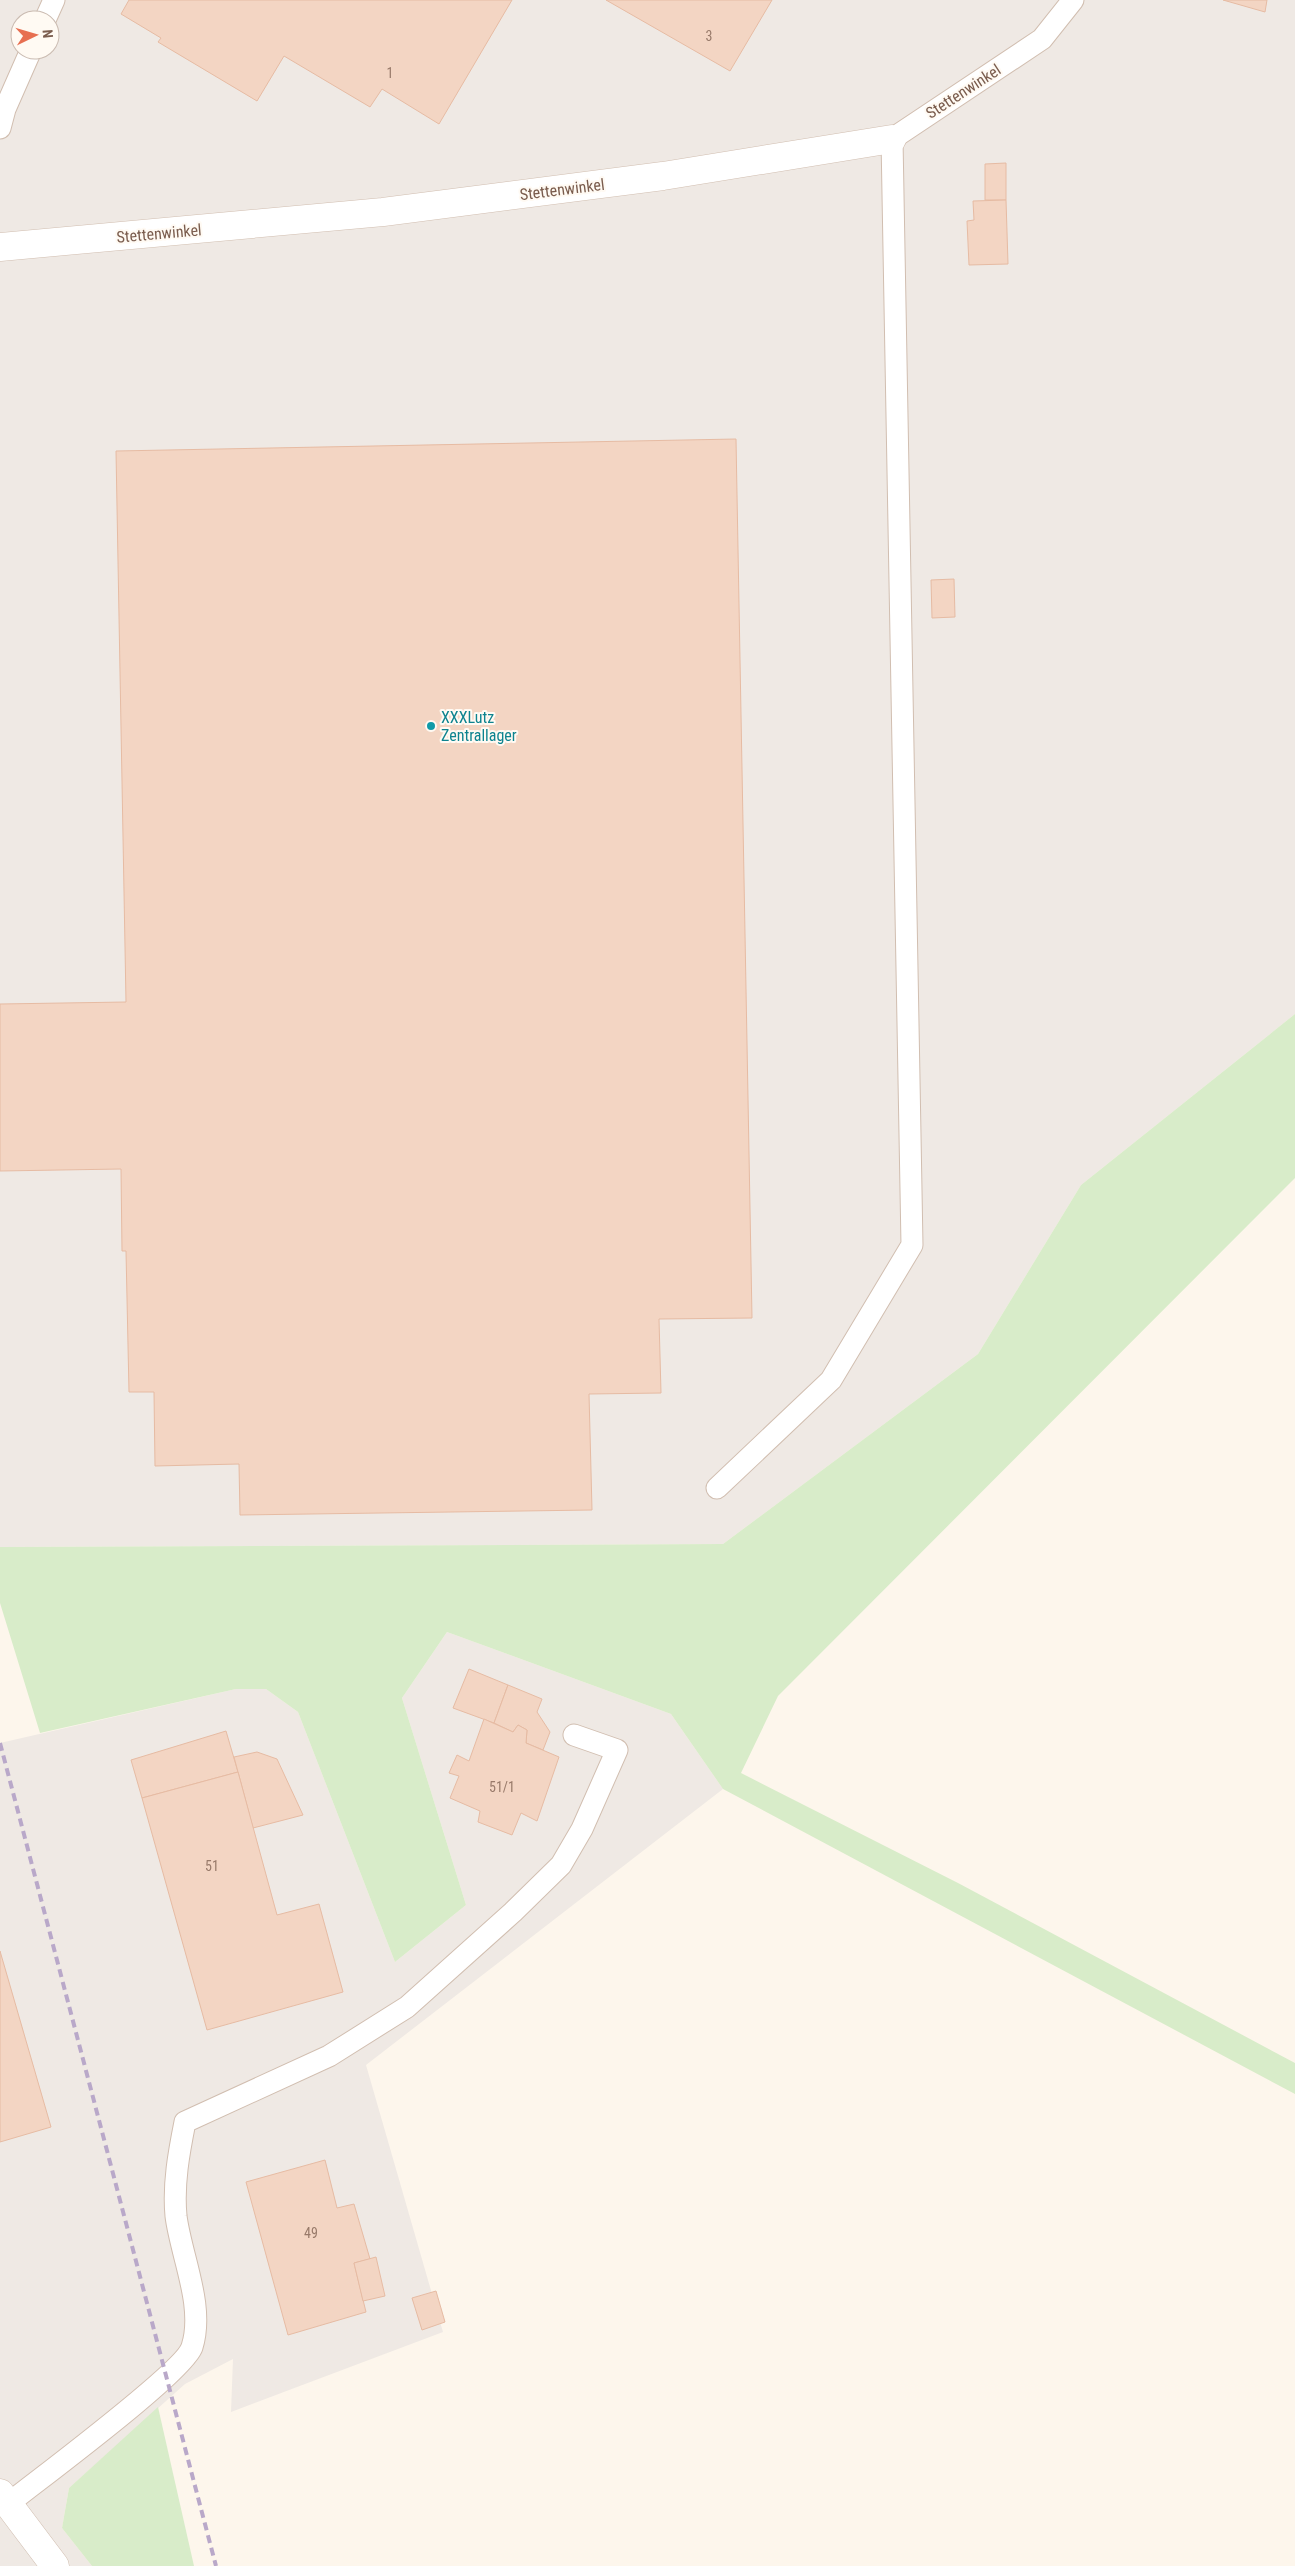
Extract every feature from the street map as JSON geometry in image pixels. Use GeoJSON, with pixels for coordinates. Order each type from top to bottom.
{"type":"FeatureCollection","features":[{"type":"Feature","properties":{"kind":"street","name":"Stettenwinkel"},"geometry":{"type":"LineString","coordinates":[[0,247],[383,212],[663,176],[892,139]]}},
{"type":"Feature","properties":{"kind":"street"},"geometry":{"type":"LineString","coordinates":[[4,2499],[55,2566]]}},
{"type":"Feature","properties":{"kind":"lane","name":"Stettenwinkel"},"geometry":{"type":"LineString","coordinates":[[892,139],[1042,39],[1073,0]]}},
{"type":"Feature","properties":{"kind":"lane"},"geometry":{"type":"LineString","coordinates":[[0,128],[4,109],[26,60]]}},
{"type":"Feature","properties":{"kind":"lane"},"geometry":{"type":"LineString","coordinates":[[717,1488],[831,1380],[912,1245],[892,139]]}},
{"type":"Feature","properties":{"kind":"lane"},"geometry":{"type":"LineString","coordinates":[[4,2499],[166,2378],[192,2348],[195,2315],[176,2215],[176,2163],[185,2122],[329,2056],[407,2007],[513,1912],[561,1865],[582,1829],[617,1750],[574,1736]]}},
{"type":"Feature","properties":{"kind":"shaded area"},"geometry":{"type":"Polygon","coordinates":[[[0,0],[1295,0],[1295,1014],[1081,1185],[978,1354],[723,1544],[0,1547],[0,0]]]}},
{"type":"Feature","properties":{"kind":"shaded area"},"geometry":{"type":"Polygon","coordinates":[[[447,1632],[671,1714],[723,1789],[366,2065],[443,2332],[231,2412],[233,2359],[185,2384],[69,2488],[62,2528],[92,2566],[0,2566],[0,1743],[236,1689],[266,1689],[298,1712],[395,1962],[466,1905],[402,1698],[447,1632]]]}},
{"type":"Feature","properties":{"kind":"green space"},"geometry":{"type":"Polygon","coordinates":[[[1295,1014],[1295,1178],[778,1696],[741,1773],[958,1883],[1295,2063],[1295,2094],[723,1789],[671,1714],[447,1632],[402,1698],[466,1905],[395,1962],[298,1712],[266,1689],[236,1689],[40,1733],[0,1603],[0,1547],[723,1544],[978,1354],[1081,1185],[1295,1014]]]}},
{"type":"Feature","properties":{"kind":"green space"},"geometry":{"type":"Polygon","coordinates":[[[158,2407],[194,2566],[92,2566],[62,2528],[69,2488],[158,2407]]]}},
{"type":"Feature","properties":{"kind":"building"},"geometry":{"type":"Polygon","coordinates":[[[129,0],[512,0],[439,124],[382,89],[370,107],[284,56],[257,101],[158,42],[161,38],[121,14],[129,0]]]}},
{"type":"Feature","properties":{"kind":"building"},"geometry":{"type":"Polygon","coordinates":[[[606,0],[772,0],[730,71],[606,0]]]}},
{"type":"Feature","properties":{"kind":"building"},"geometry":{"type":"Polygon","coordinates":[[[1223,0],[1267,0],[1265,12],[1223,0]]]}},
{"type":"Feature","properties":{"kind":"building"},"geometry":{"type":"Polygon","coordinates":[[[1006,163],[1006,200],[985,200],[985,164],[1006,163]]]}},
{"type":"Feature","properties":{"kind":"building"},"geometry":{"type":"Polygon","coordinates":[[[1006,200],[1008,264],[969,265],[967,221],[974,220],[973,201],[1006,200]]]}},
{"type":"Feature","properties":{"kind":"building","name":"XXXLutz Zentrallager"},"geometry":{"type":"Polygon","coordinates":[[[736,439],[752,1318],[659,1319],[661,1393],[589,1394],[592,1510],[240,1515],[239,1464],[155,1466],[154,1392],[129,1392],[126,1251],[122,1251],[121,1169],[0,1171],[0,1004],[126,1002],[116,451],[736,439]]]}},
{"type":"Feature","properties":{"kind":"building"},"geometry":{"type":"Polygon","coordinates":[[[954,579],[955,617],[932,618],[931,580],[954,579]]]}},
{"type":"Feature","properties":{"kind":"building"},"geometry":{"type":"Polygon","coordinates":[[[469,1669],[508,1685],[494,1723],[453,1708],[469,1669]]]}},
{"type":"Feature","properties":{"kind":"building"},"geometry":{"type":"Polygon","coordinates":[[[508,1685],[542,1699],[537,1712],[550,1732],[543,1750],[526,1743],[527,1730],[518,1725],[513,1732],[494,1723],[508,1685]]]}},
{"type":"Feature","properties":{"kind":"building"},"geometry":{"type":"Polygon","coordinates":[[[484,1719],[513,1732],[518,1725],[527,1730],[526,1743],[559,1757],[537,1821],[521,1813],[512,1835],[478,1822],[480,1811],[450,1798],[459,1776],[449,1773],[457,1755],[469,1761],[484,1719]]]}},
{"type":"Feature","properties":{"kind":"building"},"geometry":{"type":"Polygon","coordinates":[[[226,1731],[238,1772],[142,1798],[131,1760],[226,1731]]]}},
{"type":"Feature","properties":{"kind":"building"},"geometry":{"type":"Polygon","coordinates":[[[257,1752],[277,1759],[303,1815],[253,1828],[234,1757],[257,1752]]]}},
{"type":"Feature","properties":{"kind":"building"},"geometry":{"type":"Polygon","coordinates":[[[238,1772],[277,1915],[319,1904],[343,1992],[207,2030],[142,1798],[238,1772]]]}},
{"type":"Feature","properties":{"kind":"building"},"geometry":{"type":"Polygon","coordinates":[[[0,1951],[51,2127],[0,2142],[0,1951]]]}},
{"type":"Feature","properties":{"kind":"building"},"geometry":{"type":"Polygon","coordinates":[[[325,2160],[337,2208],[354,2204],[370,2259],[354,2263],[366,2312],[288,2335],[246,2182],[325,2160]]]}},
{"type":"Feature","properties":{"kind":"building"},"geometry":{"type":"Polygon","coordinates":[[[376,2257],[385,2296],[363,2301],[354,2263],[376,2257]]]}},
{"type":"Feature","properties":{"kind":"building"},"geometry":{"type":"Polygon","coordinates":[[[436,2291],[445,2322],[422,2330],[412,2298],[436,2291]]]}},
{"type":"Feature","properties":{"kind":"railway"},"geometry":{"type":"LineString","coordinates":[[0,1743],[216,2566]]}},
{"type":"Feature","properties":{"kind":"place","name":"XXXLutz Zentrallager"},"geometry":{"type":"Point","coordinates":[431,726]}}]}
